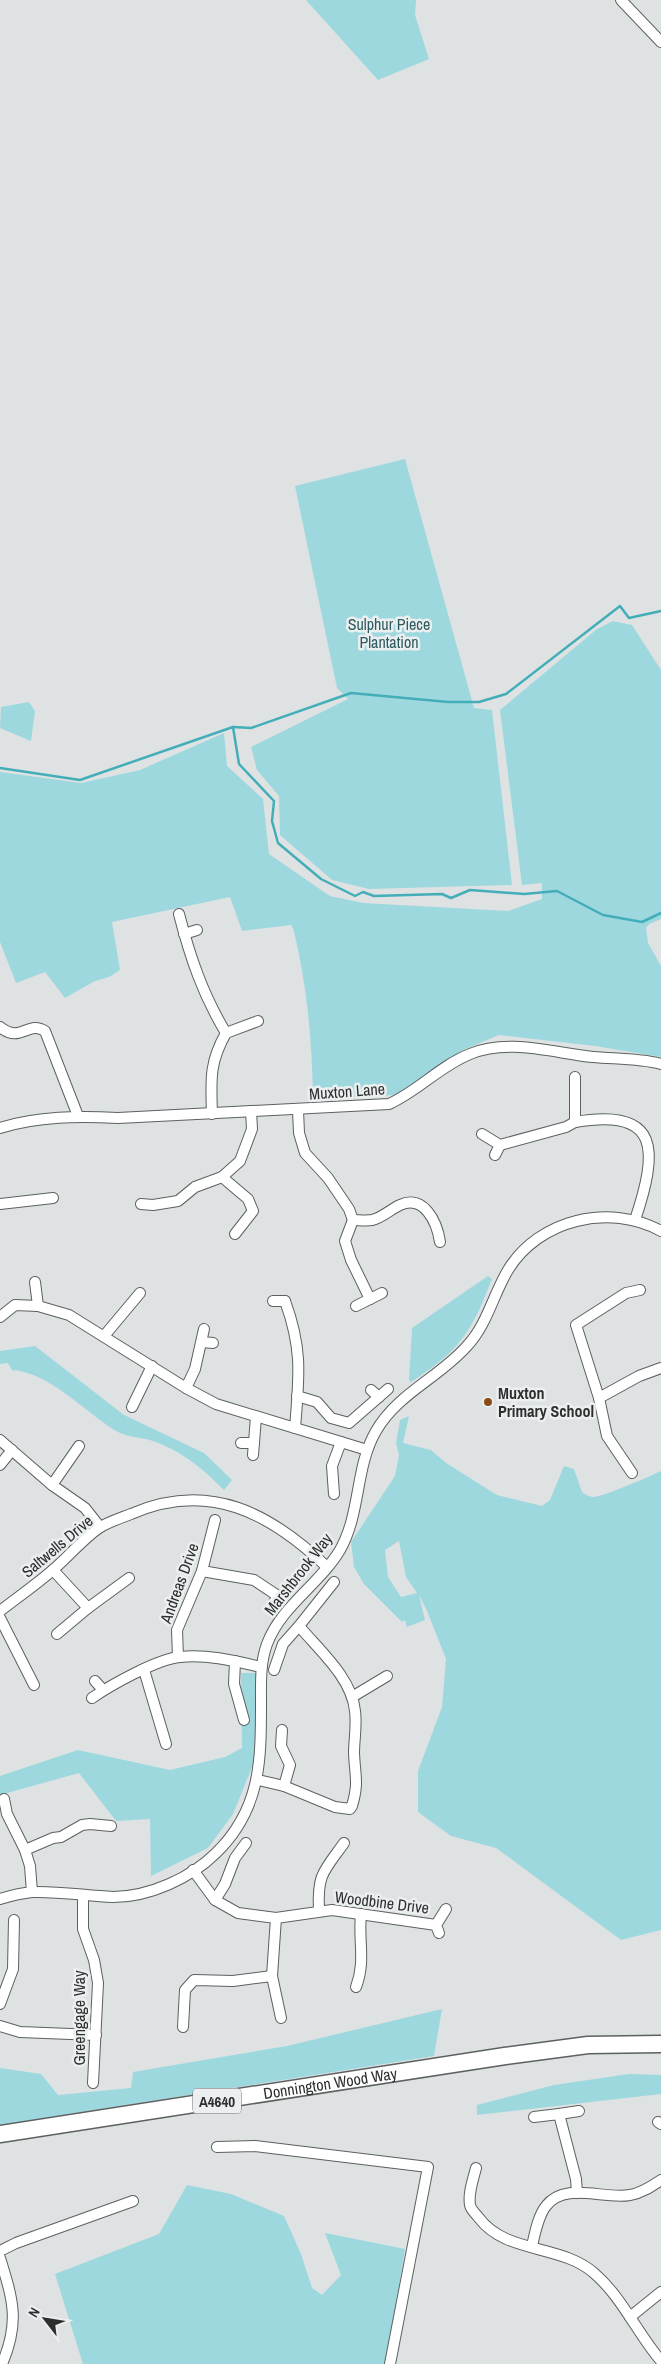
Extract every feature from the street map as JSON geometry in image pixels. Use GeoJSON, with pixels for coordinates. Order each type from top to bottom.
{"type":"FeatureCollection","features":[{"type":"Feature","properties":{"kind":"main road","name":"Donnington Wood Way"},"geometry":{"type":"LineString","coordinates":[[0,2134],[505,2056],[588,2045],[661,2044]]}},
{"type":"Feature","properties":{"kind":"street"},"geometry":{"type":"LineString","coordinates":[[621,0],[661,42]]}},
{"type":"Feature","properties":{"kind":"street"},"geometry":{"type":"LineString","coordinates":[[179,914],[201,984],[210,1006],[226,1033]]}},
{"type":"Feature","properties":{"kind":"street"},"geometry":{"type":"LineString","coordinates":[[184,934],[197,930]]}},
{"type":"Feature","properties":{"kind":"street"},"geometry":{"type":"LineString","coordinates":[[212,1114],[210,1079],[216,1051],[226,1033],[258,1021]]}},
{"type":"Feature","properties":{"kind":"street"},"geometry":{"type":"LineString","coordinates":[[0,1027],[6,1032],[16,1034],[31,1028],[39,1028],[47,1036],[78,1116]]}},
{"type":"Feature","properties":{"kind":"street","name":"Muxton Lane"},"geometry":{"type":"LineString","coordinates":[[0,1128],[12,1124],[78,1116],[118,1118],[390,1104],[404,1098],[456,1060],[485,1048],[517,1046],[577,1056],[661,1064]]}},
{"type":"Feature","properties":{"kind":"street"},"geometry":{"type":"LineString","coordinates":[[575,1078],[575,1122]]}},
{"type":"Feature","properties":{"kind":"street"},"geometry":{"type":"LineString","coordinates":[[298,1110],[299,1133],[305,1152],[328,1178],[349,1209],[353,1220],[346,1241],[351,1260],[370,1299]]}},
{"type":"Feature","properties":{"kind":"street"},"geometry":{"type":"LineString","coordinates":[[141,1204],[153,1205],[178,1202],[195,1187],[222,1178],[240,1161],[252,1129],[252,1111]]}},
{"type":"Feature","properties":{"kind":"street"},"geometry":{"type":"LineString","coordinates":[[482,1134],[500,1144],[566,1127],[575,1122],[609,1118],[638,1124],[649,1134],[651,1145],[649,1177],[635,1220]]}},
{"type":"Feature","properties":{"kind":"street"},"geometry":{"type":"LineString","coordinates":[[495,1155],[500,1144]]}},
{"type":"Feature","properties":{"kind":"street"},"geometry":{"type":"LineString","coordinates":[[222,1178],[248,1199],[253,1211],[235,1234]]}},
{"type":"Feature","properties":{"kind":"street"},"geometry":{"type":"LineString","coordinates":[[0,1204],[53,1198]]}},
{"type":"Feature","properties":{"kind":"street"},"geometry":{"type":"LineString","coordinates":[[353,1220],[374,1220],[408,1202],[418,1204],[430,1214],[438,1230],[440,1242]]}},
{"type":"Feature","properties":{"kind":"street","name":"Marshbrook Way"},"geometry":{"type":"LineString","coordinates":[[0,1899],[32,1892],[117,1897],[139,1894],[174,1882],[216,1854],[240,1823],[258,1780],[261,1753],[261,1667],[267,1643],[278,1624],[327,1567],[345,1539],[367,1450],[376,1430],[388,1414],[470,1344],[482,1324],[509,1268],[523,1252],[553,1230],[577,1220],[606,1218],[635,1220],[661,1231]]}},
{"type":"Feature","properties":{"kind":"street"},"geometry":{"type":"LineString","coordinates":[[35,1282],[38,1306]]}},
{"type":"Feature","properties":{"kind":"street"},"geometry":{"type":"LineString","coordinates":[[632,1473],[607,1436],[599,1398],[576,1325],[626,1293],[640,1290]]}},
{"type":"Feature","properties":{"kind":"street"},"geometry":{"type":"LineString","coordinates":[[356,1306],[382,1293]]}},
{"type":"Feature","properties":{"kind":"street"},"geometry":{"type":"LineString","coordinates":[[104,1336],[140,1294]]}},
{"type":"Feature","properties":{"kind":"street"},"geometry":{"type":"LineString","coordinates":[[273,1300],[286,1298],[298,1344],[294,1428]]}},
{"type":"Feature","properties":{"kind":"street"},"geometry":{"type":"LineString","coordinates":[[0,1317],[15,1305],[38,1306],[70,1315],[186,1388],[216,1404],[367,1450]]}},
{"type":"Feature","properties":{"kind":"street"},"geometry":{"type":"LineString","coordinates":[[186,1388],[195,1369],[204,1329]]}},
{"type":"Feature","properties":{"kind":"street"},"geometry":{"type":"LineString","coordinates":[[202,1342],[213,1343]]}},
{"type":"Feature","properties":{"kind":"street"},"geometry":{"type":"LineString","coordinates":[[132,1407],[152,1366]]}},
{"type":"Feature","properties":{"kind":"street"},"geometry":{"type":"LineString","coordinates":[[599,1398],[639,1376],[661,1368]]}},
{"type":"Feature","properties":{"kind":"street"},"geometry":{"type":"LineString","coordinates":[[297,1396],[317,1402],[331,1418],[349,1423],[388,1389]]}},
{"type":"Feature","properties":{"kind":"street"},"geometry":{"type":"LineString","coordinates":[[371,1390],[379,1397]]}},
{"type":"Feature","properties":{"kind":"street"},"geometry":{"type":"LineString","coordinates":[[253,1455],[256,1417]]}},
{"type":"Feature","properties":{"kind":"street"},"geometry":{"type":"LineString","coordinates":[[0,1440],[52,1485],[85,1508],[100,1527]]}},
{"type":"Feature","properties":{"kind":"street"},"geometry":{"type":"LineString","coordinates":[[334,1494],[332,1466],[341,1442]]}},
{"type":"Feature","properties":{"kind":"street"},"geometry":{"type":"LineString","coordinates":[[241,1443],[254,1443]]}},
{"type":"Feature","properties":{"kind":"street"},"geometry":{"type":"LineString","coordinates":[[52,1485],[80,1446]]}},
{"type":"Feature","properties":{"kind":"street"},"geometry":{"type":"LineString","coordinates":[[0,1464],[12,1450]]}},
{"type":"Feature","properties":{"kind":"street","name":"Saltwells Drive"},"geometry":{"type":"LineString","coordinates":[[0,1611],[53,1570],[100,1527],[143,1509],[169,1502],[195,1500],[246,1510],[270,1521],[327,1567]]}},
{"type":"Feature","properties":{"kind":"street","name":"Andreas Drive"},"geometry":{"type":"LineString","coordinates":[[178,1657],[177,1630],[202,1571],[215,1520]]}},
{"type":"Feature","properties":{"kind":"street"},"geometry":{"type":"LineString","coordinates":[[53,1570],[88,1608]]}},
{"type":"Feature","properties":{"kind":"street"},"geometry":{"type":"LineString","coordinates":[[202,1571],[254,1580],[278,1596]]}},
{"type":"Feature","properties":{"kind":"street"},"geometry":{"type":"LineString","coordinates":[[62,1633],[88,1608],[129,1578]]}},
{"type":"Feature","properties":{"kind":"street"},"geometry":{"type":"LineString","coordinates":[[274,1670],[283,1644],[334,1582]]}},
{"type":"Feature","properties":{"kind":"street"},"geometry":{"type":"LineString","coordinates":[[0,1618],[34,1685]]}},
{"type":"Feature","properties":{"kind":"street"},"geometry":{"type":"LineString","coordinates":[[258,1780],[284,1786],[335,1807],[350,1809],[352,1806],[358,1783],[354,1758],[355,1710],[352,1697],[342,1678],[299,1626]]}},
{"type":"Feature","properties":{"kind":"street"},"geometry":{"type":"LineString","coordinates":[[92,1698],[103,1690],[144,1670],[178,1657],[198,1656],[261,1667]]}},
{"type":"Feature","properties":{"kind":"street"},"geometry":{"type":"LineString","coordinates":[[235,1661],[234,1684],[244,1720]]}},
{"type":"Feature","properties":{"kind":"street"},"geometry":{"type":"LineString","coordinates":[[144,1670],[166,1744]]}},
{"type":"Feature","properties":{"kind":"street"},"geometry":{"type":"LineString","coordinates":[[94,1680],[103,1690]]}},
{"type":"Feature","properties":{"kind":"street"},"geometry":{"type":"LineString","coordinates":[[352,1697],[384,1682]]}},
{"type":"Feature","properties":{"kind":"street"},"geometry":{"type":"LineString","coordinates":[[282,1730],[281,1746],[290,1766],[284,1786]]}},
{"type":"Feature","properties":{"kind":"street"},"geometry":{"type":"LineString","coordinates":[[3,1805],[25,1850],[30,1866],[32,1892]]}},
{"type":"Feature","properties":{"kind":"street"},"geometry":{"type":"LineString","coordinates":[[25,1850],[61,1836],[82,1825],[111,1826]]}},
{"type":"Feature","properties":{"kind":"street"},"geometry":{"type":"LineString","coordinates":[[319,1910],[318,1883],[321,1875],[344,1842]]}},
{"type":"Feature","properties":{"kind":"street"},"geometry":{"type":"LineString","coordinates":[[215,1900],[225,1884],[235,1858],[246,1843]]}},
{"type":"Feature","properties":{"kind":"street","name":"Woodbine Drive"},"geometry":{"type":"LineString","coordinates":[[193,1870],[215,1900],[238,1913],[276,1918],[319,1910],[361,1914],[438,1929],[446,1909]]}},
{"type":"Feature","properties":{"kind":"street","name":"Greengage Way"},"geometry":{"type":"LineString","coordinates":[[83,1895],[83,1929],[97,1972],[93,2083]]}},
{"type":"Feature","properties":{"kind":"street"},"geometry":{"type":"LineString","coordinates":[[356,1987],[363,1961],[359,1933],[361,1914]]}},
{"type":"Feature","properties":{"kind":"street"},"geometry":{"type":"LineString","coordinates":[[276,1918],[272,1976],[281,2018]]}},
{"type":"Feature","properties":{"kind":"street"},"geometry":{"type":"LineString","coordinates":[[0,2004],[13,1969],[14,1920]]}},
{"type":"Feature","properties":{"kind":"street"},"geometry":{"type":"LineString","coordinates":[[183,2027],[185,1990],[194,1980],[234,1981],[272,1976]]}},
{"type":"Feature","properties":{"kind":"street"},"geometry":{"type":"LineString","coordinates":[[0,2026],[20,2032],[96,2035]]}},
{"type":"Feature","properties":{"kind":"street"},"geometry":{"type":"LineString","coordinates":[[534,2117],[579,2111]]}},
{"type":"Feature","properties":{"kind":"street"},"geometry":{"type":"LineString","coordinates":[[559,2114],[574,2172],[577,2192]]}},
{"type":"Feature","properties":{"kind":"street"},"geometry":{"type":"LineString","coordinates":[[217,2147],[255,2146],[428,2167],[390,2364]]}},
{"type":"Feature","properties":{"kind":"street"},"geometry":{"type":"LineString","coordinates":[[476,2168],[470,2189],[470,2207],[485,2226],[510,2241],[532,2246],[573,2260],[593,2272],[619,2299],[658,2361]]}},
{"type":"Feature","properties":{"kind":"street"},"geometry":{"type":"LineString","coordinates":[[532,2246],[542,2213],[546,2206],[554,2199],[577,2192],[603,2196],[630,2195],[647,2189],[661,2180]]}},
{"type":"Feature","properties":{"kind":"street"},"geometry":{"type":"LineString","coordinates":[[0,2252],[16,2243],[133,2201]]}},
{"type":"Feature","properties":{"kind":"street"},"geometry":{"type":"LineString","coordinates":[[0,2258],[12,2297],[14,2317],[11,2342],[2,2364]]}},
{"type":"Feature","properties":{"kind":"street"},"geometry":{"type":"LineString","coordinates":[[630,2317],[661,2292]]}},
{"type":"Feature","properties":{"kind":"green space"},"geometry":{"type":"Polygon","coordinates":[[[306,0],[416,0],[415,15],[429,59],[378,80],[306,0]]]}},
{"type":"Feature","properties":{"kind":"green space","name":"Sulphur Piece Plantation"},"geometry":{"type":"Polygon","coordinates":[[[405,459],[474,708],[492,710],[512,885],[369,889],[332,880],[280,835],[279,796],[257,770],[251,747],[348,699],[337,688],[295,486],[405,459]]]}},
{"type":"Feature","properties":{"kind":"green space"},"geometry":{"type":"Polygon","coordinates":[[[613,621],[632,625],[661,670],[661,919],[649,924],[646,928],[648,943],[661,966],[661,1057],[595,1046],[499,1035],[463,1050],[395,1095],[313,1098],[308,1012],[293,928],[291,925],[242,931],[230,897],[112,922],[120,970],[109,977],[95,981],[65,998],[45,972],[16,983],[0,942],[0,772],[81,783],[140,770],[224,733],[227,766],[263,799],[269,854],[330,896],[363,903],[508,911],[542,899],[542,883],[522,885],[500,710],[597,629],[613,621]]]}},
{"type":"Feature","properties":{"kind":"green space"},"geometry":{"type":"Polygon","coordinates":[[[29,702],[35,711],[31,741],[0,728],[1,707],[29,702]]]}},
{"type":"Feature","properties":{"kind":"green space"},"geometry":{"type":"Polygon","coordinates":[[[488,1276],[492,1279],[470,1327],[462,1339],[453,1350],[428,1371],[411,1382],[409,1380],[412,1328],[488,1276]]]}},
{"type":"Feature","properties":{"kind":"green space"},"geometry":{"type":"Polygon","coordinates":[[[35,1346],[124,1415],[204,1453],[232,1480],[224,1490],[185,1457],[151,1440],[116,1431],[53,1385],[26,1372],[12,1370],[8,1363],[0,1364],[0,1351],[35,1346]]]}},
{"type":"Feature","properties":{"kind":"green space"},"geometry":{"type":"Polygon","coordinates":[[[409,1416],[403,1443],[431,1450],[446,1463],[497,1495],[542,1506],[550,1500],[564,1466],[574,1469],[582,1492],[593,1497],[615,1491],[661,1471],[661,1930],[621,1940],[496,1848],[451,1836],[418,1812],[418,1771],[442,1707],[446,1659],[419,1595],[425,1620],[407,1627],[405,1620],[402,1622],[364,1584],[354,1567],[351,1542],[395,1476],[399,1455],[396,1443],[400,1420],[409,1416]],[[399,1541],[385,1550],[388,1577],[401,1597],[417,1593],[406,1577],[399,1541]]]}},
{"type":"Feature","properties":{"kind":"green space"},"geometry":{"type":"Polygon","coordinates":[[[241,1673],[256,1673],[257,1713],[253,1765],[233,1814],[208,1848],[151,1876],[150,1819],[116,1821],[79,1773],[0,1795],[0,1776],[78,1750],[170,1770],[225,1757],[242,1748],[241,1673]]]}},
{"type":"Feature","properties":{"kind":"green space"},"geometry":{"type":"Polygon","coordinates":[[[442,2009],[434,2056],[0,2125],[0,2068],[41,2074],[58,2095],[131,2088],[133,2072],[287,2046],[442,2009]]]}},
{"type":"Feature","properties":{"kind":"green space"},"geometry":{"type":"Polygon","coordinates":[[[629,2074],[661,2075],[661,2094],[477,2115],[477,2105],[554,2085],[629,2074]]]}},
{"type":"Feature","properties":{"kind":"green space"},"geometry":{"type":"Polygon","coordinates":[[[187,2185],[231,2194],[284,2216],[301,2254],[312,2288],[322,2295],[341,2275],[325,2233],[405,2249],[386,2364],[83,2364],[55,2274],[159,2234],[187,2185]]]}},
{"type":"Feature","properties":{"kind":"waterway"},"geometry":{"type":"LineString","coordinates":[[233,727],[251,728],[351,693],[448,702],[479,702],[506,694],[620,606],[629,618],[661,611]]}},
{"type":"Feature","properties":{"kind":"waterway"},"geometry":{"type":"LineString","coordinates":[[0,768],[80,780],[233,727],[239,764],[274,801],[272,821],[278,843],[321,879],[355,896],[363,892],[374,896],[442,894],[451,898],[470,890],[524,894],[557,891],[603,915],[642,922],[661,913]]}},
{"type":"Feature","properties":{"kind":"place","name":"Muxton Primary School"},"geometry":{"type":"Point","coordinates":[488,1402]}}]}
